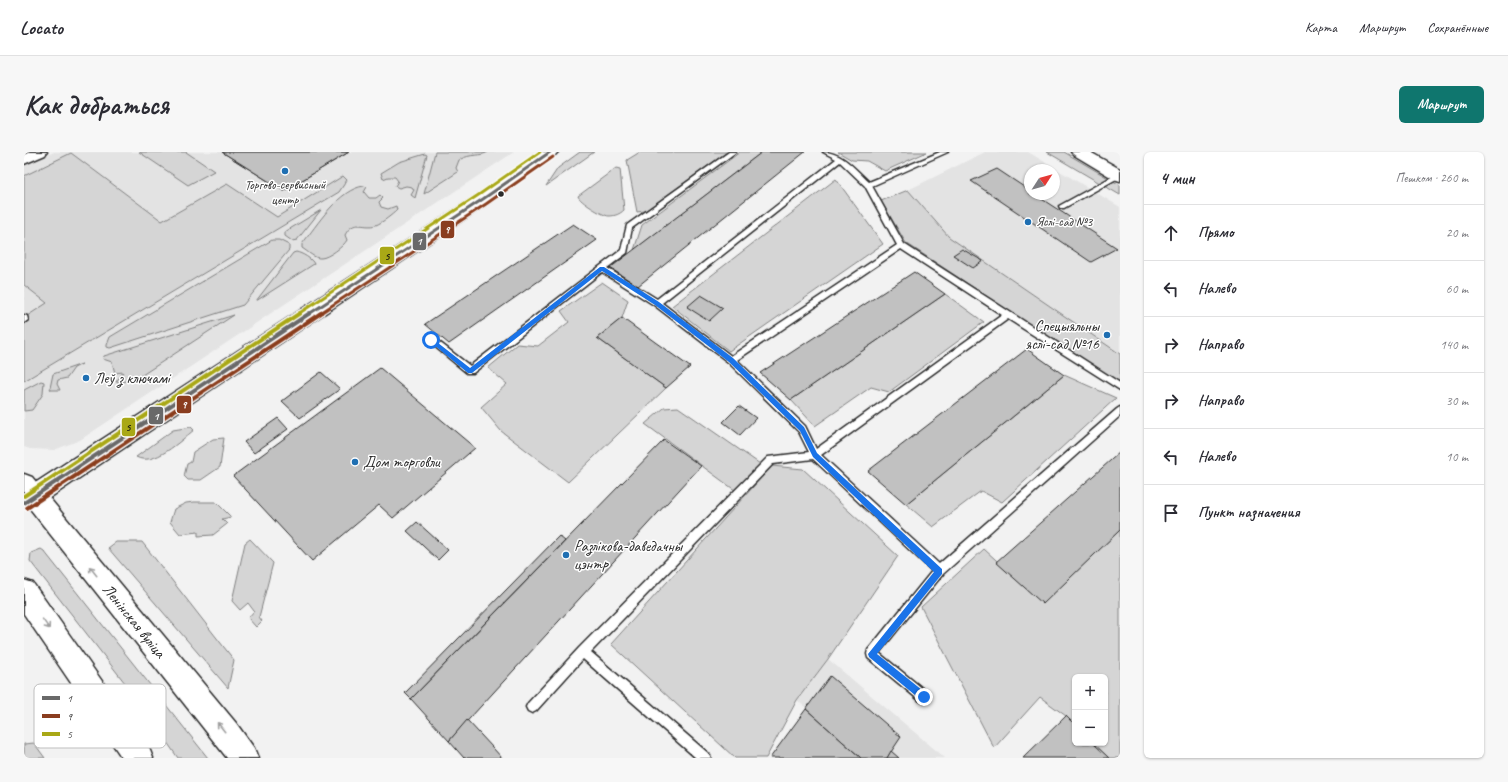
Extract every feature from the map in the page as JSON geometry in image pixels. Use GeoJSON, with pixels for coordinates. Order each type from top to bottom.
{"type":"FeatureCollection","features":[{"type":"Feature","properties":{"kind":"main road"},"geometry":{"type":"LineString","coordinates":[[27,494],[470,208],[550,152]]}},
{"type":"Feature","properties":{"kind":"main road"},"geometry":{"type":"LineString","coordinates":[[1079,152],[1120,175]]}},
{"type":"Feature","properties":{"kind":"main road","name":"Ленінская вуліца"},"geometry":{"type":"LineString","coordinates":[[27,494],[77,551],[226,733],[244,758]]}},
{"type":"Feature","properties":{"kind":"main road"},"geometry":{"type":"LineString","coordinates":[[24,592],[88,684]]}},
{"type":"Feature","properties":{"kind":"main road"},"geometry":{"type":"LineString","coordinates":[[132,748],[139,758]]}},
{"type":"Feature","properties":{"kind":"street"},"geometry":{"type":"LineString","coordinates":[[24,160],[40,152]]}},
{"type":"Feature","properties":{"kind":"lane"},"geometry":{"type":"LineString","coordinates":[[431,340],[470,371],[624,251],[629,227],[733,152]]}},
{"type":"Feature","properties":{"kind":"lane"},"geometry":{"type":"LineString","coordinates":[[826,152],[840,159],[868,185],[901,246],[1120,387]]}},
{"type":"Feature","properties":{"kind":"lane"},"geometry":{"type":"LineString","coordinates":[[868,185],[945,152]]}},
{"type":"Feature","properties":{"kind":"lane"},"geometry":{"type":"LineString","coordinates":[[657,303],[840,159]]}},
{"type":"Feature","properties":{"kind":"lane"},"geometry":{"type":"LineString","coordinates":[[1062,206],[1120,175]]}},
{"type":"Feature","properties":{"kind":"lane"},"geometry":{"type":"LineString","coordinates":[[731,360],[901,246]]}},
{"type":"Feature","properties":{"kind":"lane"},"geometry":{"type":"LineString","coordinates":[[602,269],[657,303],[731,360],[802,429],[815,455],[939,571]]}},
{"type":"Feature","properties":{"kind":"lane"},"geometry":{"type":"LineString","coordinates":[[532,707],[583,652],[771,460],[815,455],[1007,315]]}},
{"type":"Feature","properties":{"kind":"lane"},"geometry":{"type":"LineString","coordinates":[[924,697],[872,654],[939,571],[1120,411]]}},
{"type":"Feature","properties":{"kind":"lane"},"geometry":{"type":"LineString","coordinates":[[583,652],[705,758]]}},
{"type":"Feature","properties":{"kind":"shaded area"},"geometry":{"type":"Polygon","coordinates":[[[54,152],[514,152],[80,440],[54,450],[30,449],[24,447],[24,166],[54,152]]]}},
{"type":"Feature","properties":{"kind":"shaded area"},"geometry":{"type":"Polygon","coordinates":[[[139,152],[186,152],[214,171],[188,185],[139,152]]]}},
{"type":"Feature","properties":{"kind":"shaded area"},"geometry":{"type":"Polygon","coordinates":[[[435,152],[488,152],[467,156],[459,160],[456,168],[458,172],[424,194],[435,152]]]}},
{"type":"Feature","properties":{"kind":"shaded area"},"geometry":{"type":"Polygon","coordinates":[[[580,152],[594,152],[546,186],[558,168],[580,152]]]}},
{"type":"Feature","properties":{"kind":"shaded area"},"geometry":{"type":"Polygon","coordinates":[[[640,152],[727,152],[645,211],[637,212],[627,160],[640,152]]]}},
{"type":"Feature","properties":{"kind":"shaded area"},"geometry":{"type":"Polygon","coordinates":[[[740,152],[762,152],[634,250],[642,225],[740,152]]]}},
{"type":"Feature","properties":{"kind":"shaded area"},"geometry":{"type":"Polygon","coordinates":[[[838,152],[927,152],[885,171],[867,161],[852,160],[838,152]]]}},
{"type":"Feature","properties":{"kind":"shaded area","name":"Яслі-сад №3"},"geometry":{"type":"Polygon","coordinates":[[[985,152],[1028,152],[1048,164],[1024,164],[1024,200],[1060,200],[1060,171],[1120,207],[1120,354],[949,237],[908,190],[985,152]]]}},
{"type":"Feature","properties":{"kind":"shaded area"},"geometry":{"type":"Polygon","coordinates":[[[1047,152],[1064,152],[1120,185],[1120,195],[1047,152]]]}},
{"type":"Feature","properties":{"kind":"shaded area"},"geometry":{"type":"Polygon","coordinates":[[[71,153],[162,221],[227,184],[277,217],[343,176],[347,180],[339,192],[24,381],[24,318],[47,303],[24,285],[24,176],[71,153]]]}},
{"type":"Feature","properties":{"kind":"shaded area"},"geometry":{"type":"Polygon","coordinates":[[[425,154],[427,155],[415,198],[411,195],[414,190],[412,187],[406,186],[399,188],[395,186],[398,181],[395,177],[383,179],[381,173],[399,162],[425,154]]]}},
{"type":"Feature","properties":{"kind":"shaded area"},"geometry":{"type":"Polygon","coordinates":[[[616,168],[620,169],[624,210],[621,213],[609,216],[592,208],[578,196],[616,168]]]}},
{"type":"Feature","properties":{"kind":"shaded area"},"geometry":{"type":"Polygon","coordinates":[[[836,179],[883,244],[729,351],[672,306],[836,179]]]}},
{"type":"Feature","properties":{"kind":"shaded area"},"geometry":{"type":"Polygon","coordinates":[[[364,186],[367,187],[364,192],[369,198],[376,198],[380,195],[383,198],[379,202],[381,207],[388,209],[396,206],[397,210],[376,225],[355,225],[352,227],[345,235],[347,240],[343,245],[328,256],[319,258],[302,248],[302,244],[337,201],[355,189],[364,186]]]}},
{"type":"Feature","properties":{"kind":"shaded area"},"geometry":{"type":"Polygon","coordinates":[[[908,190],[949,237],[1120,354],[1120,384],[906,243],[881,201],[908,190]]]}},
{"type":"Feature","properties":{"kind":"shaded area"},"geometry":{"type":"Polygon","coordinates":[[[321,210],[297,240],[292,241],[285,236],[285,232],[321,210]]]}},
{"type":"Feature","properties":{"kind":"shaded area"},"geometry":{"type":"Polygon","coordinates":[[[272,240],[279,240],[289,245],[289,250],[243,305],[110,348],[107,347],[110,337],[272,240]]]}},
{"type":"Feature","properties":{"kind":"shaded area"},"geometry":{"type":"Polygon","coordinates":[[[296,252],[306,256],[314,264],[256,301],[293,253],[296,252]]]}},
{"type":"Feature","properties":{"kind":"shaded area"},"geometry":{"type":"Polygon","coordinates":[[[602,282],[628,300],[622,318],[597,338],[666,388],[568,482],[501,431],[481,407],[507,384],[488,368],[517,344],[538,346],[569,322],[561,311],[602,282]]]}},
{"type":"Feature","properties":{"kind":"shaded area"},"geometry":{"type":"Polygon","coordinates":[[[945,294],[984,322],[889,392],[871,387],[815,426],[791,400],[945,294]]]}},
{"type":"Feature","properties":{"kind":"shaded area"},"geometry":{"type":"Polygon","coordinates":[[[234,315],[139,377],[128,381],[116,382],[123,372],[115,373],[112,362],[103,359],[104,356],[234,315]]]}},
{"type":"Feature","properties":{"kind":"shaded area"},"geometry":{"type":"Polygon","coordinates":[[[82,364],[74,368],[67,378],[58,380],[57,384],[60,390],[51,390],[50,388],[53,374],[82,364]]]}},
{"type":"Feature","properties":{"kind":"shaded area"},"geometry":{"type":"Polygon","coordinates":[[[1064,375],[1116,398],[1002,502],[981,491],[933,527],[906,504],[1064,375]]]}},
{"type":"Feature","properties":{"kind":"shaded area"},"geometry":{"type":"Polygon","coordinates":[[[41,381],[44,382],[43,394],[32,410],[24,411],[24,390],[41,381]]]}},
{"type":"Feature","properties":{"kind":"shaded area"},"geometry":{"type":"Polygon","coordinates":[[[678,407],[760,464],[736,491],[645,424],[664,408],[678,407]]]}},
{"type":"Feature","properties":{"kind":"shaded area"},"geometry":{"type":"Polygon","coordinates":[[[191,427],[194,430],[159,456],[151,459],[136,457],[173,430],[191,427]]]}},
{"type":"Feature","properties":{"kind":"shaded area"},"geometry":{"type":"Polygon","coordinates":[[[224,438],[220,467],[201,480],[188,480],[184,476],[187,464],[191,462],[193,452],[213,439],[224,438]]]}},
{"type":"Feature","properties":{"kind":"shaded area"},"geometry":{"type":"Polygon","coordinates":[[[772,466],[803,469],[898,556],[828,659],[797,700],[766,758],[735,758],[611,644],[772,466]]]}},
{"type":"Feature","properties":{"kind":"shaded area"},"geometry":{"type":"Polygon","coordinates":[[[216,502],[231,517],[222,519],[227,524],[213,535],[198,536],[198,532],[180,534],[170,522],[174,509],[186,503],[216,502]]]}},
{"type":"Feature","properties":{"kind":"shaded area"},"geometry":{"type":"Polygon","coordinates":[[[1120,530],[1120,758],[1109,758],[1096,746],[1108,746],[1108,674],[1072,674],[1072,722],[1040,697],[994,748],[921,607],[984,549],[1043,603],[1120,530]]]}},
{"type":"Feature","properties":{"kind":"shaded area"},"geometry":{"type":"Polygon","coordinates":[[[250,539],[273,563],[259,617],[262,621],[256,627],[248,618],[254,611],[248,603],[240,610],[232,601],[245,543],[250,539]]]}},
{"type":"Feature","properties":{"kind":"shaded area"},"geometry":{"type":"Polygon","coordinates":[[[116,542],[142,542],[234,660],[228,688],[108,548],[116,542]]]}},
{"type":"Feature","properties":{"kind":"shaded area"},"geometry":{"type":"Polygon","coordinates":[[[41,549],[44,551],[149,684],[126,684],[30,561],[31,553],[41,549]]]}},
{"type":"Feature","properties":{"kind":"shaded area"},"geometry":{"type":"Polygon","coordinates":[[[828,659],[945,758],[861,758],[797,700],[828,659]]]}},
{"type":"Feature","properties":{"kind":"shaded area"},"geometry":{"type":"Polygon","coordinates":[[[166,705],[208,758],[178,758],[166,741],[166,705]]]}},
{"type":"Feature","properties":{"kind":"shaded area"},"geometry":{"type":"Polygon","coordinates":[[[34,743],[34,748],[38,748],[45,758],[24,758],[24,744],[34,743]]]}},
{"type":"Feature","properties":{"kind":"building","name":"Торгово-сервисный центр"},"geometry":{"type":"Polygon","coordinates":[[[222,152],[349,152],[284,191],[222,152]]]}},
{"type":"Feature","properties":{"kind":"building","name":"Торгово-сервисный центр"},"geometry":{"type":"Polygon","coordinates":[[[222,152],[349,152],[284,191],[222,152]]]}},
{"type":"Feature","properties":{"kind":"building"},"geometry":{"type":"Polygon","coordinates":[[[762,152],[805,152],[638,286],[610,268],[762,152]]]}},
{"type":"Feature","properties":{"kind":"building"},"geometry":{"type":"Polygon","coordinates":[[[997,169],[1024,187],[1024,200],[1043,200],[1117,248],[1091,262],[971,181],[997,169]]]}},
{"type":"Feature","properties":{"kind":"building"},"geometry":{"type":"Polygon","coordinates":[[[573,224],[597,240],[449,344],[425,324],[573,224]]]}},
{"type":"Feature","properties":{"kind":"building"},"geometry":{"type":"Polygon","coordinates":[[[962,249],[983,261],[973,268],[953,255],[962,249]]]}},
{"type":"Feature","properties":{"kind":"building"},"geometry":{"type":"Polygon","coordinates":[[[914,272],[945,294],[791,400],[760,373],[914,272]]]}},
{"type":"Feature","properties":{"kind":"building"},"geometry":{"type":"Polygon","coordinates":[[[701,295],[723,308],[709,321],[687,307],[701,295]]]}},
{"type":"Feature","properties":{"kind":"building"},"geometry":{"type":"Polygon","coordinates":[[[622,318],[690,367],[666,388],[597,338],[622,318]]]}},
{"type":"Feature","properties":{"kind":"building"},"geometry":{"type":"Polygon","coordinates":[[[1027,349],[1064,375],[906,504],[868,471],[1027,349]]]}},
{"type":"Feature","properties":{"kind":"building","name":"Дом торговли"},"geometry":{"type":"Polygon","coordinates":[[[380,368],[475,448],[393,518],[379,505],[312,561],[233,476],[380,368]]]}},
{"type":"Feature","properties":{"kind":"building"},"geometry":{"type":"Polygon","coordinates":[[[321,372],[340,389],[300,418],[282,401],[321,372]]]}},
{"type":"Feature","properties":{"kind":"building"},"geometry":{"type":"Polygon","coordinates":[[[739,406],[756,418],[740,435],[723,422],[739,406]]]}},
{"type":"Feature","properties":{"kind":"building"},"geometry":{"type":"Polygon","coordinates":[[[278,418],[288,429],[254,453],[244,442],[278,418]]]}},
{"type":"Feature","properties":{"kind":"building"},"geometry":{"type":"Polygon","coordinates":[[[664,440],[701,466],[449,741],[411,699],[664,440]]]}},
{"type":"Feature","properties":{"kind":"building"},"geometry":{"type":"Polygon","coordinates":[[[1120,452],[1120,530],[1043,604],[996,562],[1120,452]]]}},
{"type":"Feature","properties":{"kind":"building"},"geometry":{"type":"Polygon","coordinates":[[[417,522],[448,550],[438,560],[407,531],[417,522]]]}},
{"type":"Feature","properties":{"kind":"building"},"geometry":{"type":"Polygon","coordinates":[[[559,536],[565,541],[411,699],[405,693],[559,536]]]}},
{"type":"Feature","properties":{"kind":"building"},"geometry":{"type":"Polygon","coordinates":[[[830,676],[901,737],[887,758],[861,758],[806,709],[830,676]]]}},
{"type":"Feature","properties":{"kind":"building"},"geometry":{"type":"Polygon","coordinates":[[[806,709],[861,758],[770,758],[806,709]]]}},
{"type":"Feature","properties":{"kind":"building"},"geometry":{"type":"Polygon","coordinates":[[[1066,716],[1072,722],[1072,746],[1096,746],[1109,758],[1023,758],[1066,716]]]}},
{"type":"Feature","properties":{"kind":"building"},"geometry":{"type":"Polygon","coordinates":[[[467,720],[502,758],[464,758],[449,741],[467,720]]]}},
{"type":"Feature","properties":{"kind":"building"},"geometry":{"type":"Polygon","coordinates":[[[891,751],[899,758],[887,758],[891,751]]]}},
{"type":"Feature","properties":{"kind":"transit line","name":"5"},"geometry":{"type":"LineString","coordinates":[[24,496],[480,194],[540,152]]}},
{"type":"Feature","properties":{"kind":"transit line","name":"1"},"geometry":{"type":"LineString","coordinates":[[24,503],[483,199],[550,152]]}},
{"type":"Feature","properties":{"kind":"transit line","name":"9"},"geometry":{"type":"LineString","coordinates":[[27,508],[486,204],[553,157]]}},
{"type":"Feature","properties":{"kind":"place","name":"Торгово-сервисный центр"},"geometry":{"type":"Point","coordinates":[285,171]}},
{"type":"Feature","properties":{"kind":"place","name":"Яслі-сад №3"},"geometry":{"type":"Point","coordinates":[1028,222]}},
{"type":"Feature","properties":{"kind":"place","name":"Спецыяльны яслі-сад №16"},"geometry":{"type":"Point","coordinates":[1107,335]}},
{"type":"Feature","properties":{"kind":"place","name":"Леў з ключамі"},"geometry":{"type":"Point","coordinates":[86,378]}},
{"type":"Feature","properties":{"kind":"place","name":"Дом торговли"},"geometry":{"type":"Point","coordinates":[355,462]}},
{"type":"Feature","properties":{"kind":"place","name":"Разлікова-даведачны цэнтр"},"geometry":{"type":"Point","coordinates":[566,555]}},
{"type":"Feature","properties":{"kind":"route"},"geometry":{"type":"LineString","coordinates":[[431,340],[470,371],[602,269],[657,303],[731,360],[802,429],[815,455],[939,571],[872,654],[924,697]]}}]}
